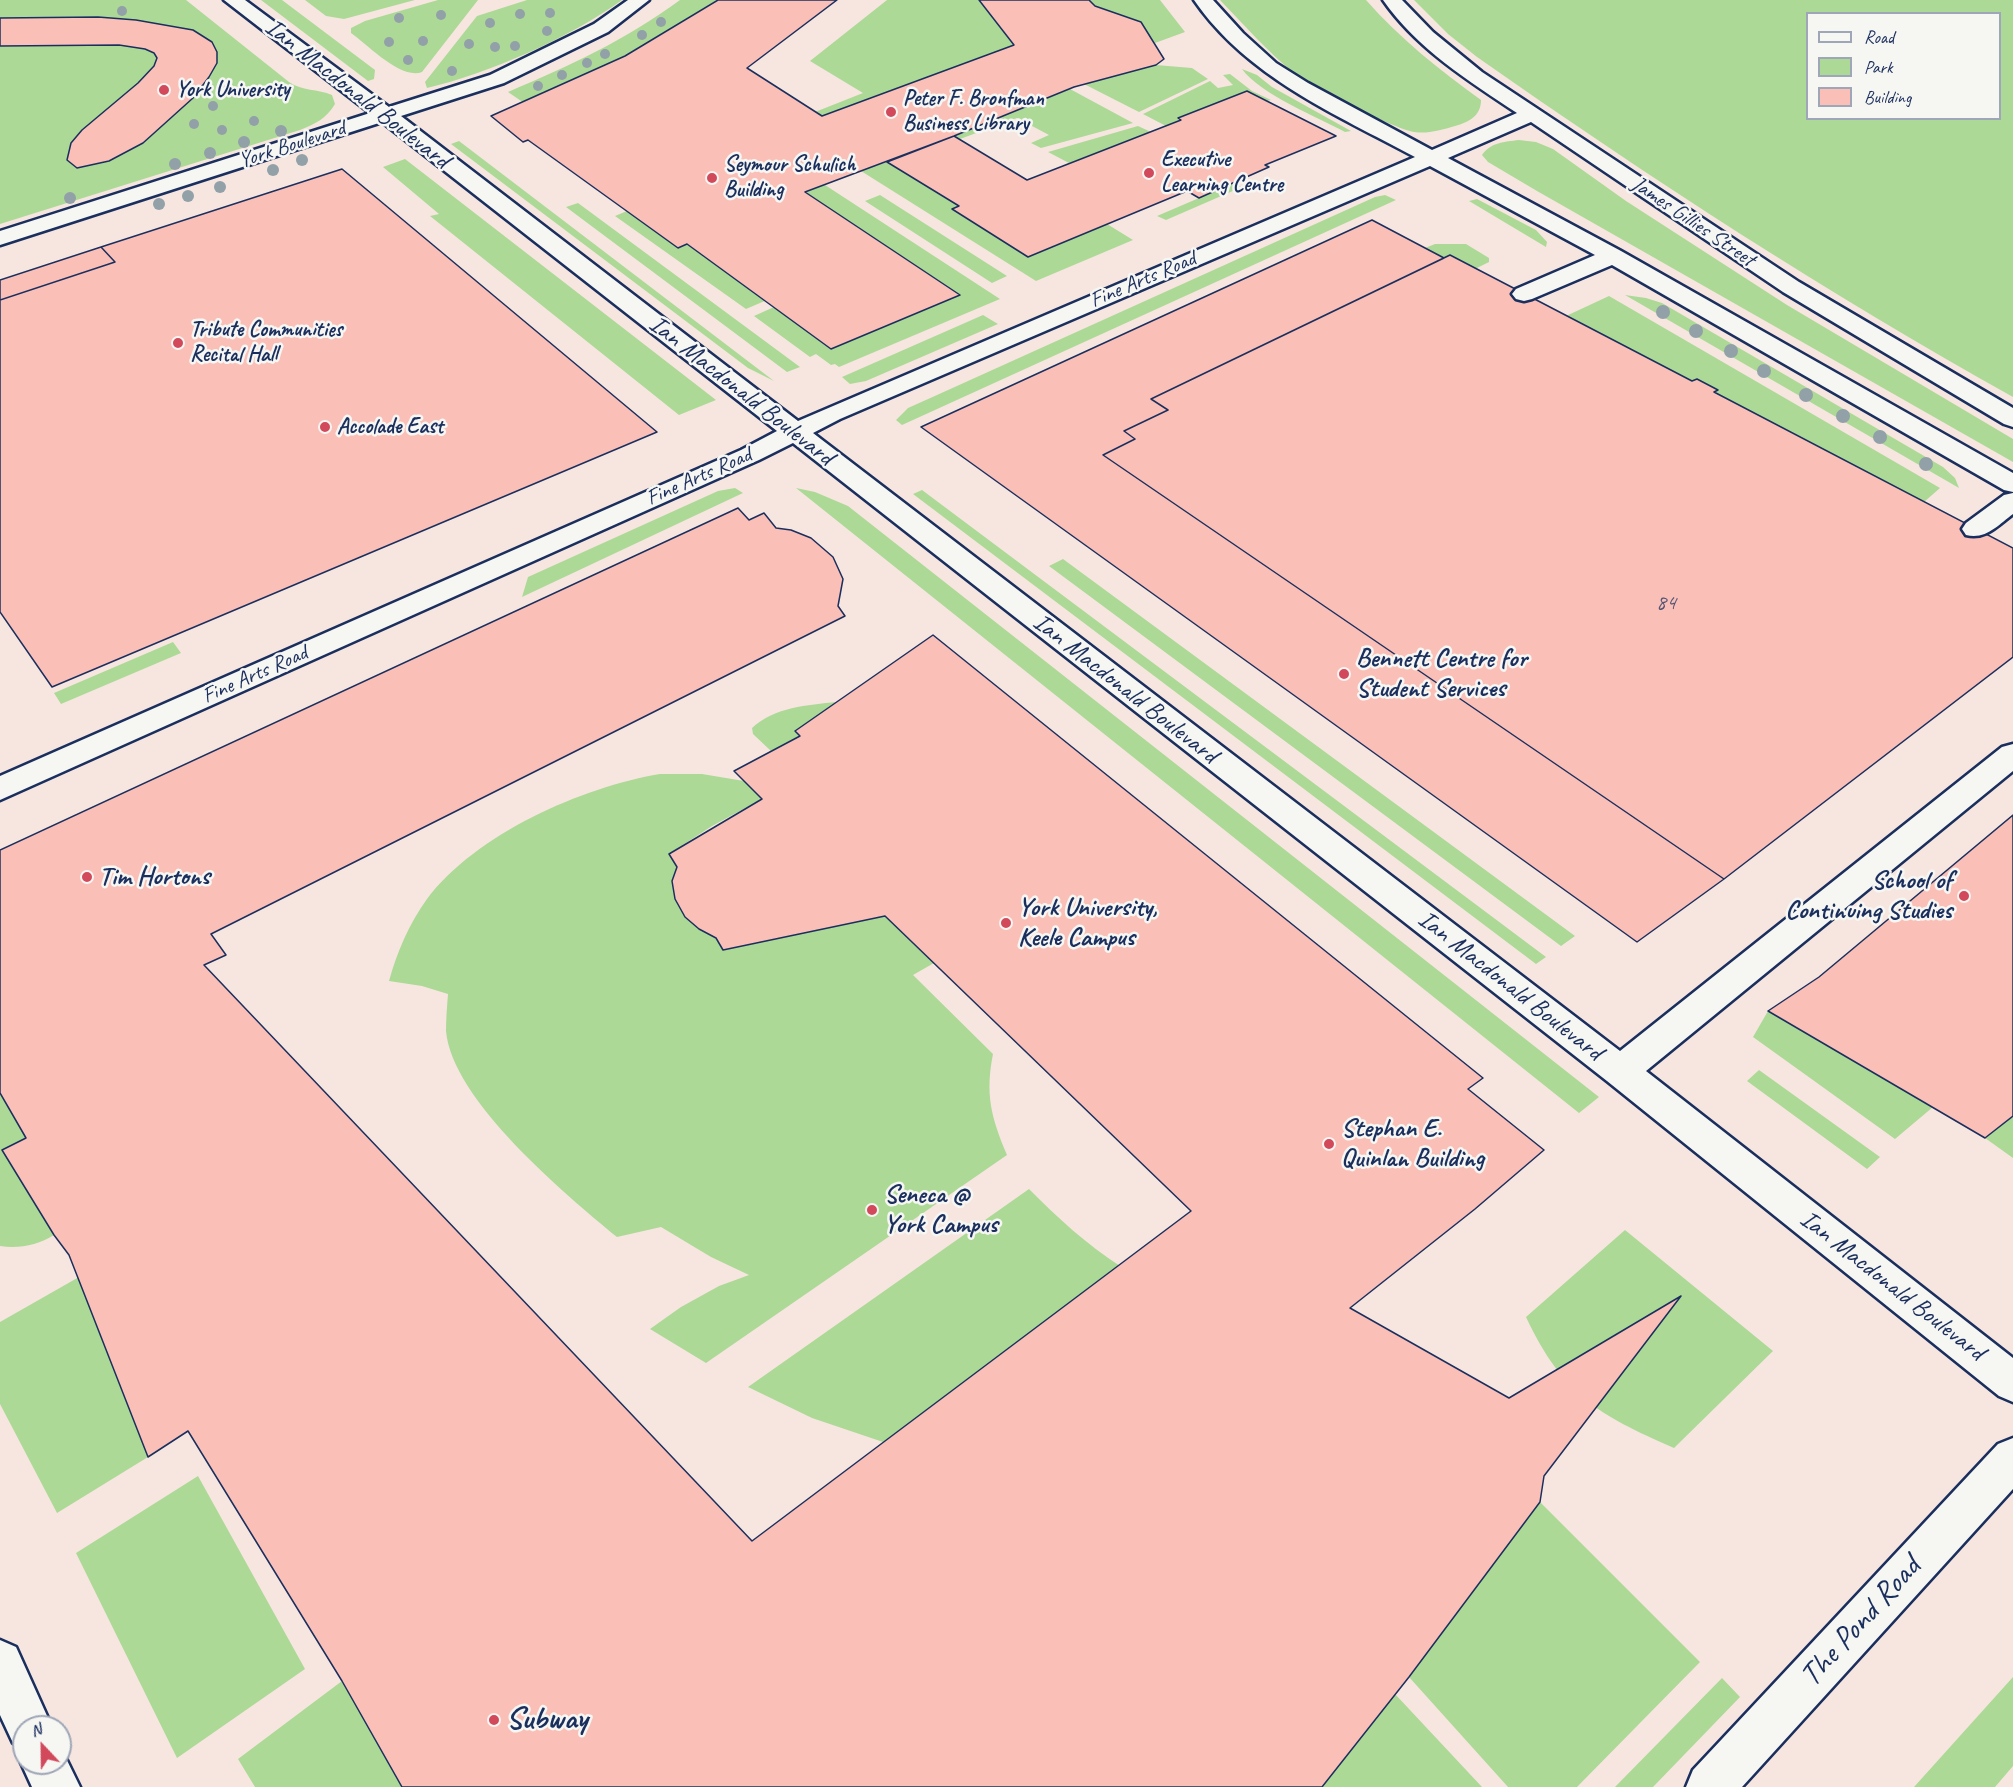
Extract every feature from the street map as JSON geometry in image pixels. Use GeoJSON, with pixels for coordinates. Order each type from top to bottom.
{"type":"FeatureCollection","features":[{"type":"Feature","properties":{"kind":"street","name":"Ian Macdonald Boulevard"},"geometry":{"type":"LineString","coordinates":[[233,0],[385,115],[1620,1071],[2013,1383]]}},
{"type":"Feature","properties":{"kind":"street","name":"York Boulevard"},"geometry":{"type":"LineString","coordinates":[[0,238],[497,79],[601,28],[640,0]]}},
{"type":"Feature","properties":{"kind":"street"},"geometry":{"type":"LineString","coordinates":[[1203,0],[1236,37],[1269,67],[1612,256],[2013,484]]}},
{"type":"Feature","properties":{"kind":"street","name":"James Gillies Street"},"geometry":{"type":"LineString","coordinates":[[1392,0],[1407,18],[1434,43],[1475,76],[1791,287],[2013,419]]}},
{"type":"Feature","properties":{"kind":"street","name":"Fine Arts Road"},"geometry":{"type":"LineString","coordinates":[[2,785],[741,459],[862,401],[1533,114]]}},
{"type":"Feature","properties":{"kind":"street"},"geometry":{"type":"LineString","coordinates":[[1524,294],[1612,256]]}},
{"type":"Feature","properties":{"kind":"street"},"geometry":{"type":"LineString","coordinates":[[1976,529],[2013,501]]}},
{"type":"Feature","properties":{"kind":"street"},"geometry":{"type":"LineString","coordinates":[[1620,1071],[2013,755]]}},
{"type":"Feature","properties":{"kind":"street","name":"The Pond Road"},"geometry":{"type":"LineString","coordinates":[[1710,1787],[2013,1458]]}},
{"type":"Feature","properties":{"kind":"street"},"geometry":{"type":"LineString","coordinates":[[0,1663],[24,1715]]}},
{"type":"Feature","properties":{"kind":"shaded area","name":"York University, Keele Campus"},"geometry":{"type":"Polygon","coordinates":[[[0,0],[2013,0],[2013,1787],[0,1787],[0,0]]]}},
{"type":"Feature","properties":{"kind":"green space"},"geometry":{"type":"Polygon","coordinates":[[[0,0],[186,0],[289,82],[299,87],[332,95],[335,104],[320,120],[300,130],[0,224],[0,0]]]}},
{"type":"Feature","properties":{"kind":"green space"},"geometry":{"type":"Polygon","coordinates":[[[261,0],[282,0],[375,70],[374,79],[368,81],[261,0]]]}},
{"type":"Feature","properties":{"kind":"green space"},"geometry":{"type":"Polygon","coordinates":[[[305,0],[415,0],[344,19],[326,16],[305,0]]]}},
{"type":"Feature","properties":{"kind":"green space"},"geometry":{"type":"Polygon","coordinates":[[[438,0],[478,0],[422,72],[404,71],[375,53],[351,33],[351,28],[365,21],[438,0]]]}},
{"type":"Feature","properties":{"kind":"green space"},"geometry":{"type":"Polygon","coordinates":[[[527,0],[622,0],[579,27],[528,53],[476,74],[427,88],[425,82],[477,16],[527,0]]]}},
{"type":"Feature","properties":{"kind":"green space"},"geometry":{"type":"Polygon","coordinates":[[[680,0],[718,0],[625,56],[524,103],[508,92],[597,51],[639,28],[680,0]]]}},
{"type":"Feature","properties":{"kind":"green space"},"geometry":{"type":"Polygon","coordinates":[[[887,0],[979,0],[1014,45],[822,116],[815,112],[863,93],[810,61],[887,0]]]}},
{"type":"Feature","properties":{"kind":"green space"},"geometry":{"type":"Polygon","coordinates":[[[1089,0],[1160,0],[1185,32],[1155,43],[1141,22],[1095,6],[1089,0]]]}},
{"type":"Feature","properties":{"kind":"green space"},"geometry":{"type":"Polygon","coordinates":[[[1220,0],[1366,0],[1421,53],[1481,100],[1479,110],[1473,118],[1465,122],[1429,132],[1403,129],[1372,116],[1295,74],[1266,48],[1220,0]]]}},
{"type":"Feature","properties":{"kind":"green space"},"geometry":{"type":"Polygon","coordinates":[[[1414,0],[2013,0],[2013,397],[1876,318],[1741,234],[1477,57],[1448,34],[1414,0]]]}},
{"type":"Feature","properties":{"kind":"green space"},"geometry":{"type":"Polygon","coordinates":[[[1156,65],[1192,68],[1208,79],[1139,112],[1084,84],[1156,65]]]}},
{"type":"Feature","properties":{"kind":"green space"},"geometry":{"type":"Polygon","coordinates":[[[1242,69],[1257,75],[1272,87],[1351,131],[1345,132],[1275,96],[1250,78],[1242,69]]]}},
{"type":"Feature","properties":{"kind":"green space"},"geometry":{"type":"Polygon","coordinates":[[[1230,74],[1252,91],[1271,100],[1267,101],[1247,91],[1178,118],[1181,120],[1166,126],[1143,114],[1210,81],[1218,88],[1233,85],[1223,75],[1230,74]]]}},
{"type":"Feature","properties":{"kind":"green space"},"geometry":{"type":"Polygon","coordinates":[[[1070,89],[1133,123],[1041,148],[1031,143],[1049,135],[1017,118],[960,139],[954,136],[1070,89]]]}},
{"type":"Feature","properties":{"kind":"green space"},"geometry":{"type":"Polygon","coordinates":[[[1138,126],[1151,132],[1069,163],[1048,152],[1138,126]]]}},
{"type":"Feature","properties":{"kind":"green space"},"geometry":{"type":"Polygon","coordinates":[[[1519,140],[1536,142],[1553,149],[1626,201],[1787,305],[2013,439],[2013,462],[1537,191],[1488,162],[1482,155],[1494,145],[1519,140]]]}},
{"type":"Feature","properties":{"kind":"green space"},"geometry":{"type":"Polygon","coordinates":[[[459,141],[774,381],[748,368],[451,144],[459,141]]]}},
{"type":"Feature","properties":{"kind":"green space"},"geometry":{"type":"Polygon","coordinates":[[[405,159],[716,400],[679,415],[430,216],[439,214],[383,167],[405,159]]]}},
{"type":"Feature","properties":{"kind":"green space"},"geometry":{"type":"Polygon","coordinates":[[[887,162],[959,206],[952,209],[1028,257],[1107,224],[1133,240],[1036,281],[861,171],[887,162]]]}},
{"type":"Feature","properties":{"kind":"green space"},"geometry":{"type":"Polygon","coordinates":[[[1234,183],[1242,187],[1166,220],[1157,216],[1234,183]]]}},
{"type":"Feature","properties":{"kind":"green space"},"geometry":{"type":"Polygon","coordinates":[[[825,185],[1000,299],[839,367],[835,364],[831,365],[816,354],[810,357],[754,316],[774,307],[831,349],[959,295],[805,192],[825,185]]]}},
{"type":"Feature","properties":{"kind":"green space"},"geometry":{"type":"Polygon","coordinates":[[[880,195],[1007,276],[992,283],[865,201],[880,195]]]}},
{"type":"Feature","properties":{"kind":"green space"},"geometry":{"type":"Polygon","coordinates":[[[1385,195],[1396,200],[902,425],[896,420],[908,408],[1375,197],[1385,195]]]}},
{"type":"Feature","properties":{"kind":"green space"},"geometry":{"type":"Polygon","coordinates":[[[1477,199],[1536,230],[1547,242],[1546,247],[1469,201],[1477,199]]]}},
{"type":"Feature","properties":{"kind":"green space"},"geometry":{"type":"Polygon","coordinates":[[[578,203],[800,367],[787,372],[566,207],[578,203]]]}},
{"type":"Feature","properties":{"kind":"green space"},"geometry":{"type":"Polygon","coordinates":[[[627,211],[678,248],[687,244],[767,300],[746,309],[615,216],[627,211]]]}},
{"type":"Feature","properties":{"kind":"green space"},"geometry":{"type":"Polygon","coordinates":[[[1435,244],[1466,244],[1489,258],[1489,262],[1475,269],[1450,255],[1444,258],[1425,248],[1435,244]]]}},
{"type":"Feature","properties":{"kind":"green space"},"geometry":{"type":"Polygon","coordinates":[[[1625,295],[1662,303],[1943,467],[1955,478],[1959,488],[1625,295]]]}},
{"type":"Feature","properties":{"kind":"green space"},"geometry":{"type":"Polygon","coordinates":[[[1609,296],[1940,488],[1924,502],[1566,316],[1609,296]]]}},
{"type":"Feature","properties":{"kind":"green space"},"geometry":{"type":"Polygon","coordinates":[[[983,315],[998,324],[866,381],[850,384],[842,377],[983,315]]]}},
{"type":"Feature","properties":{"kind":"green space"},"geometry":{"type":"Polygon","coordinates":[[[735,488],[743,493],[522,597],[528,577],[718,491],[735,488]]]}},
{"type":"Feature","properties":{"kind":"green space"},"geometry":{"type":"Polygon","coordinates":[[[796,488],[815,492],[848,506],[1599,1097],[1579,1113],[796,488]]]}},
{"type":"Feature","properties":{"kind":"green space"},"geometry":{"type":"Polygon","coordinates":[[[922,490],[1546,957],[1536,964],[913,494],[922,490]]]}},
{"type":"Feature","properties":{"kind":"green space"},"geometry":{"type":"Polygon","coordinates":[[[1063,559],[1575,936],[1561,946],[1049,566],[1063,559]]]}},
{"type":"Feature","properties":{"kind":"green space"},"geometry":{"type":"Polygon","coordinates":[[[173,642],[181,653],[61,704],[54,693],[173,642]]]}},
{"type":"Feature","properties":{"kind":"green space"},"geometry":{"type":"Polygon","coordinates":[[[837,702],[800,736],[771,751],[753,734],[752,728],[781,711],[837,702]]]}},
{"type":"Feature","properties":{"kind":"green space"},"geometry":{"type":"Polygon","coordinates":[[[660,774],[702,774],[744,781],[762,799],[712,826],[669,854],[677,867],[672,881],[699,929],[716,938],[724,950],[885,916],[934,963],[913,975],[993,1054],[990,1081],[991,1105],[1007,1155],[706,1363],[650,1329],[681,1307],[719,1286],[749,1275],[711,1257],[661,1227],[617,1237],[542,1172],[489,1115],[468,1086],[453,1058],[446,1031],[448,994],[422,986],[389,981],[404,938],[427,899],[473,854],[502,834],[565,802],[630,780],[660,774]]]}},
{"type":"Feature","properties":{"kind":"green space"},"geometry":{"type":"Polygon","coordinates":[[[1768,1011],[1933,1107],[1895,1139],[1753,1037],[1768,1011]]]}},
{"type":"Feature","properties":{"kind":"green space"},"geometry":{"type":"Polygon","coordinates":[[[1759,1070],[1880,1157],[1867,1169],[1747,1081],[1759,1070]]]}},
{"type":"Feature","properties":{"kind":"green space"},"geometry":{"type":"Polygon","coordinates":[[[0,1093],[26,1138],[2,1150],[54,1235],[28,1245],[14,1247],[0,1246],[0,1093]]]}},
{"type":"Feature","properties":{"kind":"green space"},"geometry":{"type":"Polygon","coordinates":[[[2013,1116],[2013,1158],[1985,1138],[2013,1116]]]}},
{"type":"Feature","properties":{"kind":"green space"},"geometry":{"type":"Polygon","coordinates":[[[1029,1189],[1073,1230],[1120,1266],[883,1442],[812,1418],[748,1387],[1029,1189]]]}},
{"type":"Feature","properties":{"kind":"green space"},"geometry":{"type":"Polygon","coordinates":[[[1625,1230],[1773,1351],[1674,1448],[1624,1424],[1585,1399],[1554,1366],[1526,1317],[1625,1230]]]}},
{"type":"Feature","properties":{"kind":"green space"},"geometry":{"type":"Polygon","coordinates":[[[79,1277],[148,1457],[57,1513],[0,1404],[0,1322],[79,1277]]]}},
{"type":"Feature","properties":{"kind":"green space"},"geometry":{"type":"Polygon","coordinates":[[[198,1476],[305,1669],[177,1758],[76,1553],[198,1476]]]}},
{"type":"Feature","properties":{"kind":"green space"},"geometry":{"type":"Polygon","coordinates":[[[1540,1502],[1700,1662],[1577,1787],[1508,1787],[1409,1677],[1540,1502]]]}},
{"type":"Feature","properties":{"kind":"green space"},"geometry":{"type":"Polygon","coordinates":[[[2013,1677],[2013,1766],[1995,1787],[1914,1787],[2013,1677]]]}},
{"type":"Feature","properties":{"kind":"green space"},"geometry":{"type":"Polygon","coordinates":[[[1722,1678],[1740,1697],[1653,1787],[1615,1787],[1722,1678]]]}},
{"type":"Feature","properties":{"kind":"green space"},"geometry":{"type":"Polygon","coordinates":[[[342,1681],[402,1787],[255,1787],[238,1759],[342,1681]]]}},
{"type":"Feature","properties":{"kind":"green space"},"geometry":{"type":"Polygon","coordinates":[[[1395,1694],[1482,1787],[1322,1787],[1395,1694]]]}},
{"type":"Feature","properties":{"kind":"building","name":"Seymour Schulich Building"},"geometry":{"type":"Polygon","coordinates":[[[718,0],[837,0],[747,68],[822,116],[1014,45],[979,0],[1089,0],[1095,6],[1141,22],[1164,59],[1156,65],[1074,87],[954,136],[805,192],[960,295],[831,349],[687,244],[678,248],[528,140],[523,142],[491,116],[625,56],[718,0]]]}},
{"type":"Feature","properties":{"kind":"building","name":"York University"},"geometry":{"type":"Polygon","coordinates":[[[98,17],[136,20],[193,30],[212,42],[217,52],[217,63],[193,98],[143,143],[109,161],[77,168],[67,160],[71,143],[82,130],[138,83],[154,66],[157,58],[154,53],[145,49],[119,45],[0,46],[0,18],[98,17]]]}},
{"type":"Feature","properties":{"kind":"building","name":"Executive Learning Centre"},"geometry":{"type":"Polygon","coordinates":[[[1247,91],[1336,136],[1265,165],[1269,167],[1199,198],[1187,191],[1028,257],[952,209],[959,206],[887,162],[954,136],[1027,180],[1181,120],[1178,118],[1247,91]]]}},
{"type":"Feature","properties":{"kind":"building","name":"Accolade East"},"geometry":{"type":"Polygon","coordinates":[[[342,169],[657,432],[52,687],[0,612],[0,300],[115,262],[101,247],[342,169]]]}},
{"type":"Feature","properties":{"kind":"building","name":"Bennett Centre for Student Services"},"geometry":{"type":"Polygon","coordinates":[[[1372,220],[1444,258],[1151,399],[1168,410],[1124,431],[1135,439],[1103,455],[1724,879],[1637,942],[921,427],[1372,220]]]}},
{"type":"Feature","properties":{"kind":"building"},"geometry":{"type":"Polygon","coordinates":[[[101,247],[115,262],[0,300],[0,280],[101,247]]]}},
{"type":"Feature","properties":{"kind":"building"},"geometry":{"type":"Polygon","coordinates":[[[1450,255],[1692,381],[1697,379],[1718,390],[1714,392],[2013,548],[2013,657],[1724,879],[1103,455],[1135,439],[1124,431],[1168,410],[1151,399],[1450,255]]]}},
{"type":"Feature","properties":{"kind":"building","name":"Stephan E. Quinlan Building"},"geometry":{"type":"Polygon","coordinates":[[[738,508],[749,520],[764,513],[776,528],[791,530],[811,538],[833,557],[843,579],[838,606],[845,616],[211,934],[226,955],[204,965],[752,1541],[1191,1211],[885,916],[723,950],[716,938],[699,929],[685,917],[675,899],[672,881],[677,867],[669,854],[762,799],[734,771],[800,736],[795,731],[933,635],[1483,1078],[1468,1089],[1544,1150],[1475,1209],[1350,1308],[1509,1398],[1681,1296],[1544,1476],[1540,1502],[1409,1677],[1322,1787],[402,1787],[342,1681],[188,1431],[148,1457],[69,1255],[54,1235],[2,1150],[26,1138],[0,1093],[0,850],[738,508]]]}},
{"type":"Feature","properties":{"kind":"building","name":"School of Continuing Studies"},"geometry":{"type":"Polygon","coordinates":[[[2013,815],[2013,1116],[1985,1138],[1768,1011],[1819,977],[2013,815]]]}},
{"type":"Feature","properties":{"kind":"place","name":"York University"},"geometry":{"type":"Point","coordinates":[164,90]}},
{"type":"Feature","properties":{"kind":"place","name":"Peter F. Bronfman Business Library"},"geometry":{"type":"Point","coordinates":[891,112]}},
{"type":"Feature","properties":{"kind":"place","name":"Executive Learning Centre"},"geometry":{"type":"Point","coordinates":[1149,173]}},
{"type":"Feature","properties":{"kind":"place","name":"Seymour Schulich Building"},"geometry":{"type":"Point","coordinates":[712,178]}},
{"type":"Feature","properties":{"kind":"place","name":"Tribute Communities Recital Hall"},"geometry":{"type":"Point","coordinates":[178,343]}},
{"type":"Feature","properties":{"kind":"place","name":"Accolade East"},"geometry":{"type":"Point","coordinates":[325,427]}},
{"type":"Feature","properties":{"kind":"place","name":"Bennett Centre for Student Services"},"geometry":{"type":"Point","coordinates":[1344,674]}},
{"type":"Feature","properties":{"kind":"place","name":"Tim Hortons"},"geometry":{"type":"Point","coordinates":[87,877]}},
{"type":"Feature","properties":{"kind":"place","name":"School of Continuing Studies"},"geometry":{"type":"Point","coordinates":[1964,896]}},
{"type":"Feature","properties":{"kind":"place","name":"York University, Keele Campus"},"geometry":{"type":"Point","coordinates":[1006,923]}},
{"type":"Feature","properties":{"kind":"place","name":"Stephan E. Quinlan Building"},"geometry":{"type":"Point","coordinates":[1329,1144]}},
{"type":"Feature","properties":{"kind":"place","name":"Seneca @ York Campus"},"geometry":{"type":"Point","coordinates":[872,1210]}},
{"type":"Feature","properties":{"kind":"place","name":"Subway"},"geometry":{"type":"Point","coordinates":[494,1720]}}]}
